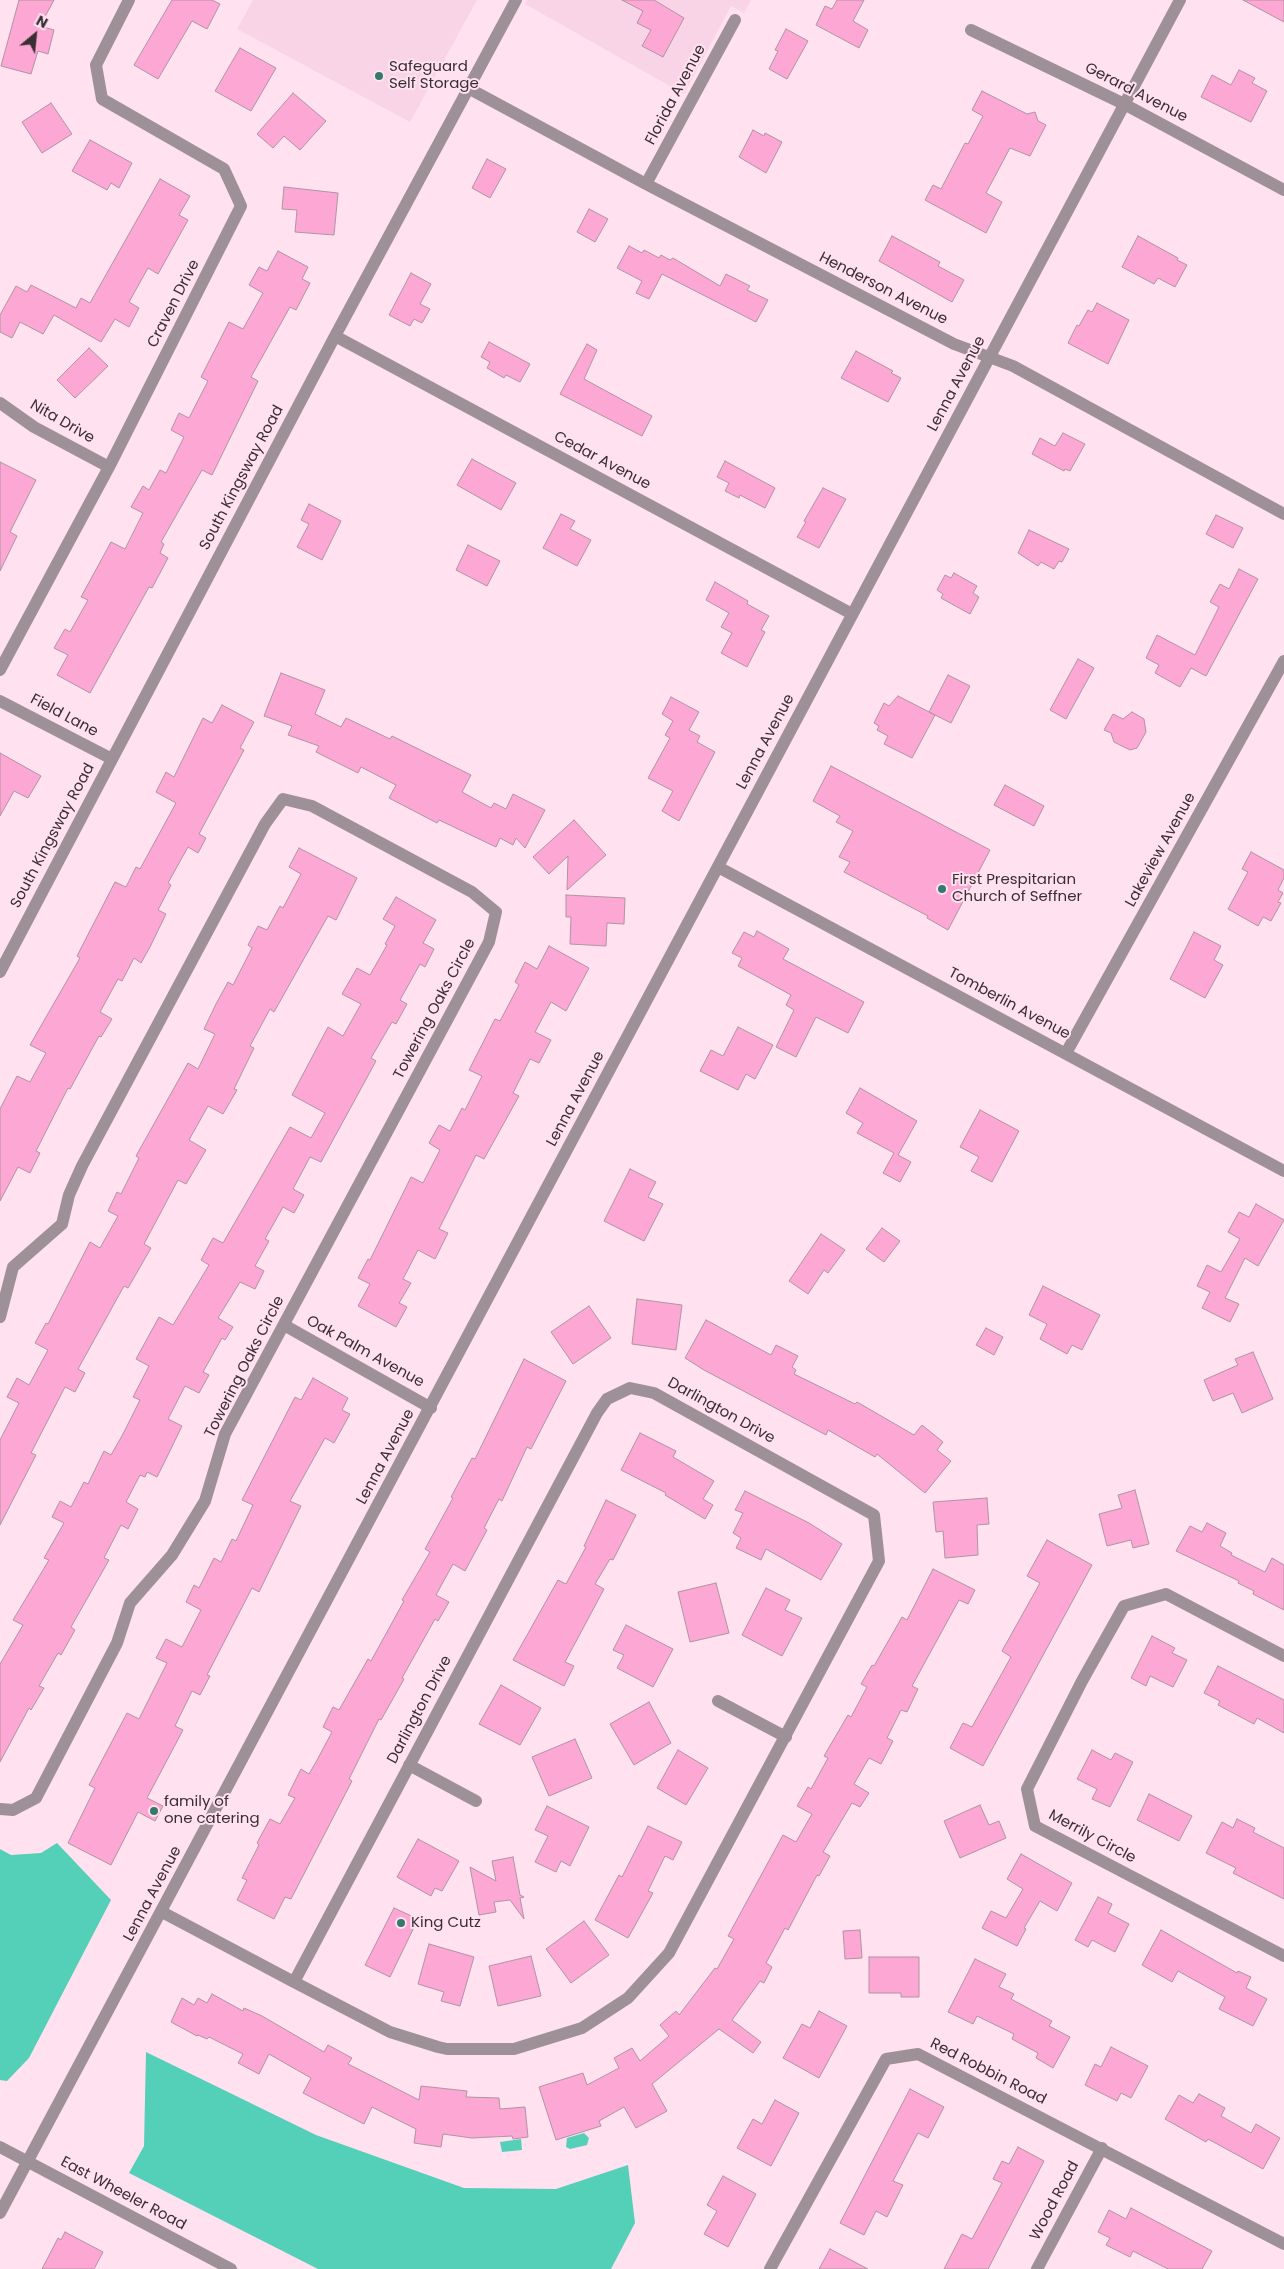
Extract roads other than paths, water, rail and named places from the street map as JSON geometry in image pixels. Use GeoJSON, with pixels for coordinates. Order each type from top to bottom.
{"type":"FeatureCollection","features":[{"type":"Feature","properties":{"kind":"street","name":"Craven Drive"},"geometry":{"type":"LineString","coordinates":[[0,670],[109,467],[241,206],[224,169],[102,99],[96,65],[129,0]]}},
{"type":"Feature","properties":{"kind":"street","name":"South Kingsway Road"},"geometry":{"type":"LineString","coordinates":[[0,972],[335,336],[516,0]]}},
{"type":"Feature","properties":{"kind":"street","name":"Lenna Avenue"},"geometry":{"type":"LineString","coordinates":[[0,2213],[431,1408],[1180,0]]}},
{"type":"Feature","properties":{"kind":"street","name":"Florida Avenue"},"geometry":{"type":"LineString","coordinates":[[646,184],[735,20]]}},
{"type":"Feature","properties":{"kind":"street","name":"Gerard Avenue"},"geometry":{"type":"LineString","coordinates":[[971,30],[1124,104],[1284,190]]}},
{"type":"Feature","properties":{"kind":"street","name":"Henderson Avenue"},"geometry":{"type":"LineString","coordinates":[[468,88],[646,184],[954,344],[1013,366],[1284,514]]}},
{"type":"Feature","properties":{"kind":"street","name":"Cedar Avenue"},"geometry":{"type":"LineString","coordinates":[[335,336],[852,614]]}},
{"type":"Feature","properties":{"kind":"street","name":"Nita Drive"},"geometry":{"type":"LineString","coordinates":[[0,402],[34,427],[109,467]]}},
{"type":"Feature","properties":{"kind":"street","name":"Lakeview Avenue"},"geometry":{"type":"LineString","coordinates":[[1066,1054],[1284,661]]}},
{"type":"Feature","properties":{"kind":"street","name":"Field Lane"},"geometry":{"type":"LineString","coordinates":[[0,701],[112,759]]}},
{"type":"Feature","properties":{"kind":"street","name":"Towering Oaks Circle"},"geometry":{"type":"LineString","coordinates":[[0,1317],[13,1268],[62,1224],[68,1195],[82,1166],[265,824],[283,799],[312,806],[320,810],[472,892],[496,912],[489,942],[225,1434],[205,1501],[172,1556],[130,1603],[117,1643],[36,1798],[13,1810],[0,1809]]}},
{"type":"Feature","properties":{"kind":"street","name":"Tomberlin Avenue"},"geometry":{"type":"LineString","coordinates":[[718,866],[1284,1171]]}},
{"type":"Feature","properties":{"kind":"street","name":"Oak Palm Avenue"},"geometry":{"type":"LineString","coordinates":[[284,1325],[431,1408]]}},
{"type":"Feature","properties":{"kind":"street","name":"Darlington Drive"},"geometry":{"type":"LineString","coordinates":[[630,1388],[654,1393],[677,1404],[874,1515],[879,1561],[668,1954],[628,1998],[582,2028],[514,2049],[447,2049],[390,2032],[294,1982],[409,1765],[597,1413],[607,1399],[630,1388]]}},
{"type":"Feature","properties":{"kind":"street","name":"Merrily Circle"},"geometry":{"type":"LineString","coordinates":[[1284,1656],[1166,1594],[1124,1606],[1082,1681],[1027,1789],[1035,1826],[1284,1956]]}},
{"type":"Feature","properties":{"kind":"street"},"geometry":{"type":"LineString","coordinates":[[718,1701],[786,1737]]}},
{"type":"Feature","properties":{"kind":"street"},"geometry":{"type":"LineString","coordinates":[[409,1765],[476,1801]]}},
{"type":"Feature","properties":{"kind":"street"},"geometry":{"type":"LineString","coordinates":[[162,1912],[294,1982]]}},
{"type":"Feature","properties":{"kind":"street","name":"Red Robbin Road"},"geometry":{"type":"LineString","coordinates":[[770,2269],[886,2059],[918,2054],[1284,2244]]}},
{"type":"Feature","properties":{"kind":"street","name":"East Wheeler Road"},"geometry":{"type":"LineString","coordinates":[[0,2147],[231,2269]]}},
{"type":"Feature","properties":{"kind":"street","name":"Wood Road"},"geometry":{"type":"LineString","coordinates":[[1037,2269],[1102,2148]]}},
{"type":"Feature","properties":{"kind":"place","name":"Safeguard Self Storage"},"geometry":{"type":"Point","coordinates":[379,76]}},
{"type":"Feature","properties":{"kind":"place","name":"First Prespitarian Church of Seffner"},"geometry":{"type":"Point","coordinates":[942,889]}},
{"type":"Feature","properties":{"kind":"place","name":"family of one catering"},"geometry":{"type":"Point","coordinates":[154,1811]}},
{"type":"Feature","properties":{"kind":"place","name":"King Cutz"},"geometry":{"type":"Point","coordinates":[401,1923]}}]}
